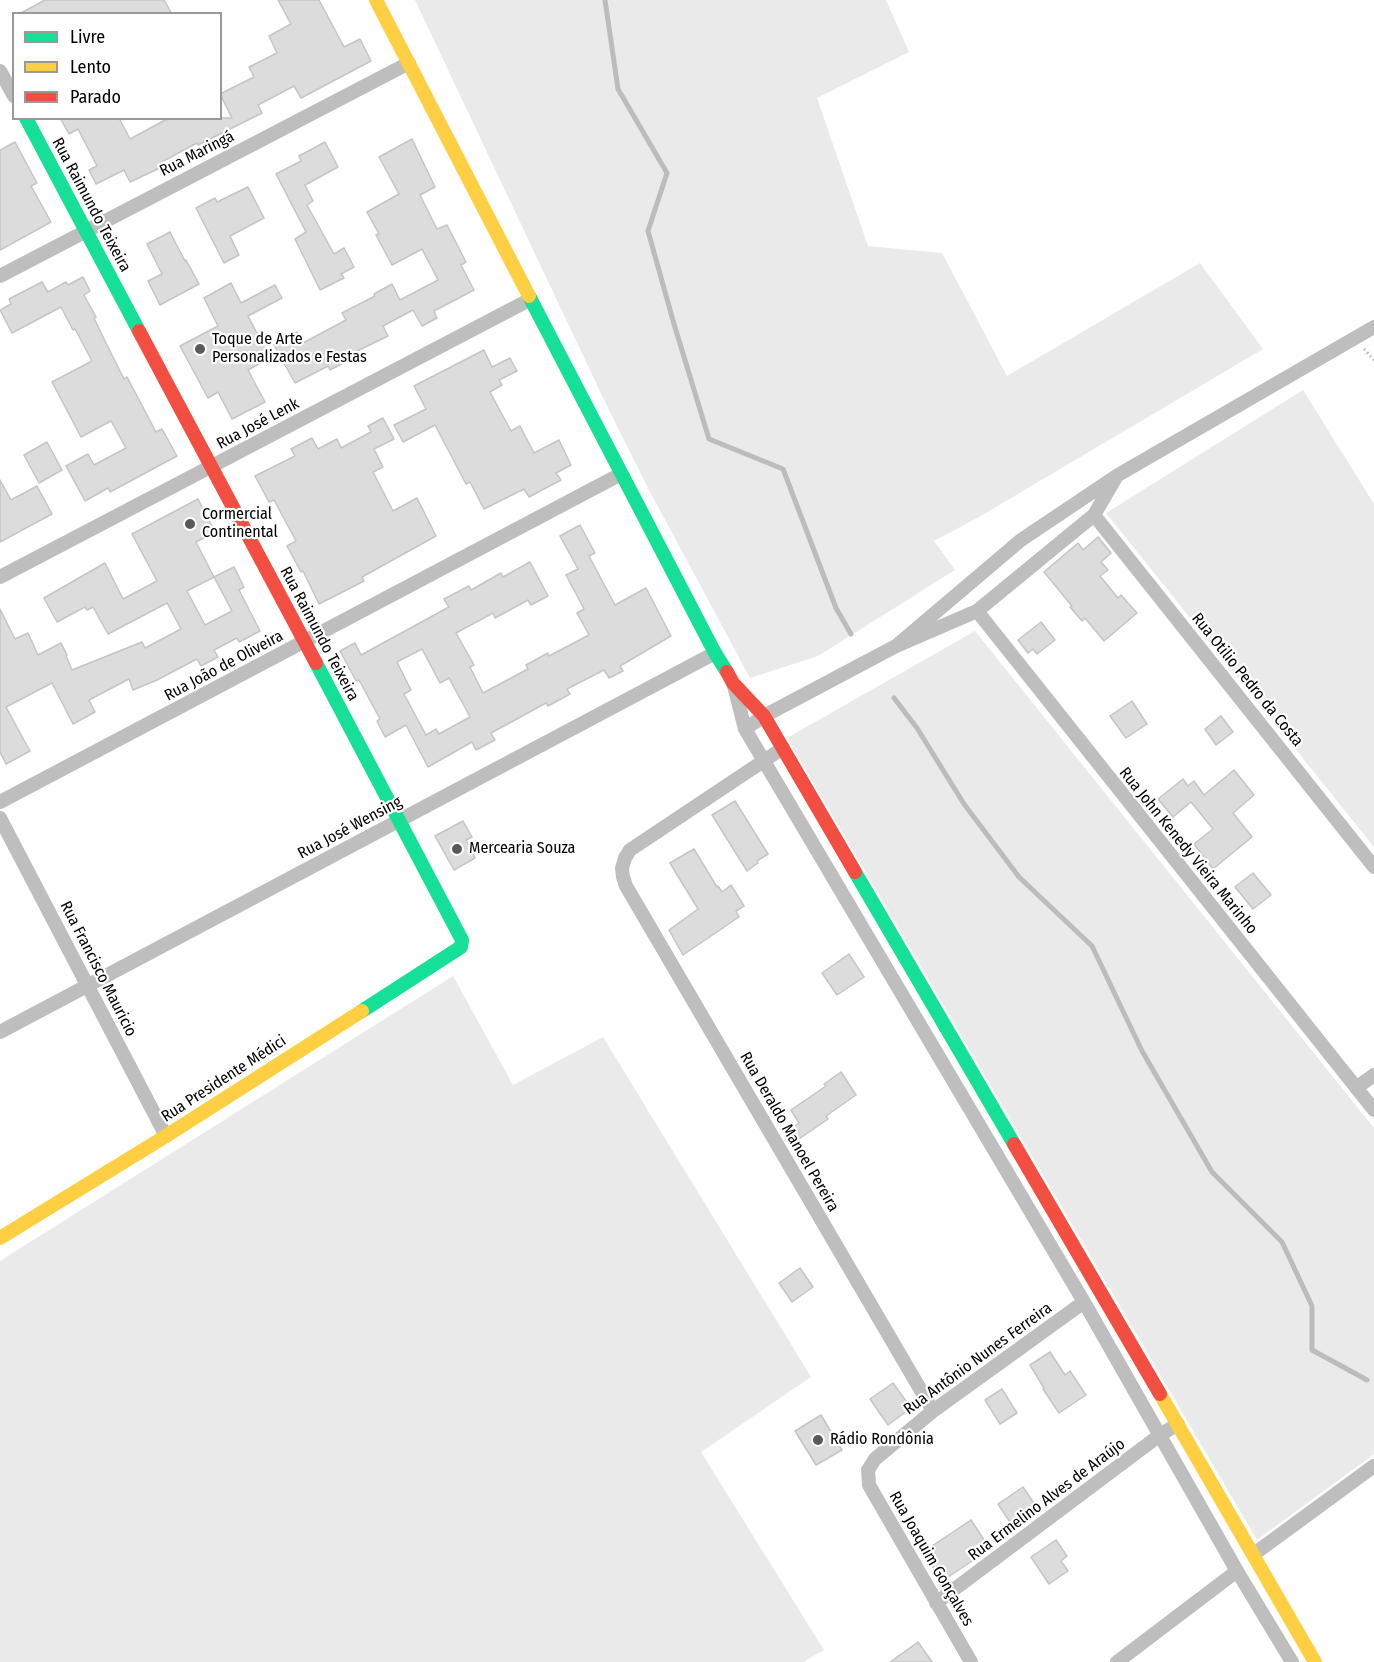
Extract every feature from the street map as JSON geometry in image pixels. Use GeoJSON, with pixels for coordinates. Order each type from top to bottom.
{"type":"FeatureCollection","features":[{"type":"Feature","properties":{"kind":"street"},"geometry":{"type":"LineString","coordinates":[[376,0],[715,653],[733,683],[764,716],[1315,1662]]}},
{"type":"Feature","properties":{"kind":"street","name":"Rua Maringá"},"geometry":{"type":"LineString","coordinates":[[0,276],[409,63]]}},
{"type":"Feature","properties":{"kind":"street"},"geometry":{"type":"LineString","coordinates":[[0,71],[12,92]]}},
{"type":"Feature","properties":{"kind":"street","name":"Rua Raimundo Teixeira"},"geometry":{"type":"LineString","coordinates":[[27,120],[305,642],[462,940],[462,944]]}},
{"type":"Feature","properties":{"kind":"street","name":"Rua José Lenk"},"geometry":{"type":"LineString","coordinates":[[0,577],[531,299]]}},
{"type":"Feature","properties":{"kind":"street"},"geometry":{"type":"LineString","coordinates":[[896,646],[1021,540],[1118,475],[1374,327]]}},
{"type":"Feature","properties":{"kind":"street","name":"Rua João de Oliveira"},"geometry":{"type":"LineString","coordinates":[[0,802],[621,474]]}},
{"type":"Feature","properties":{"kind":"street"},"geometry":{"type":"LineString","coordinates":[[745,729],[764,716],[896,646],[977,611],[1094,515],[1118,475]]}},
{"type":"Feature","properties":{"kind":"street","name":"Rua Otilio Pedro da Costa"},"geometry":{"type":"LineString","coordinates":[[1094,515],[1374,867]]}},
{"type":"Feature","properties":{"kind":"street","name":"Rua John Kenedy Vieira Marinho"},"geometry":{"type":"LineString","coordinates":[[977,611],[1374,1110]]}},
{"type":"Feature","properties":{"kind":"street","name":"Rua José Wensing"},"geometry":{"type":"LineString","coordinates":[[0,1032],[715,653]]}},
{"type":"Feature","properties":{"kind":"street"},"geometry":{"type":"LineString","coordinates":[[733,683],[745,729],[1084,1302],[1237,1571],[1292,1662]]}},
{"type":"Feature","properties":{"kind":"street"},"geometry":{"type":"LineString","coordinates":[[764,761],[783,748]]}},
{"type":"Feature","properties":{"kind":"street","name":"Rua Deraldo Manoel Pereira"},"geometry":{"type":"LineString","coordinates":[[764,761],[630,850],[622,868],[626,886],[933,1411]]}},
{"type":"Feature","properties":{"kind":"street","name":"Rua Francisco Mauricio"},"geometry":{"type":"LineString","coordinates":[[0,818],[166,1136]]}},
{"type":"Feature","properties":{"kind":"street","name":"Rua Presidente Médici"},"geometry":{"type":"LineString","coordinates":[[0,1238],[166,1136],[461,947],[462,944]]}},
{"type":"Feature","properties":{"kind":"street"},"geometry":{"type":"LineString","coordinates":[[1356,1088],[1374,1075]]}},
{"type":"Feature","properties":{"kind":"street","name":"Rua Antônio Nunes Ferreira"},"geometry":{"type":"LineString","coordinates":[[868,1470],[874,1459],[933,1411],[1084,1302]]}},
{"type":"Feature","properties":{"kind":"street","name":"Rua Ermelino Alves de Araújo"},"geometry":{"type":"LineString","coordinates":[[936,1603],[1160,1435],[1178,1424]]}},
{"type":"Feature","properties":{"kind":"street"},"geometry":{"type":"LineString","coordinates":[[1254,1554],[1374,1466]]}},
{"type":"Feature","properties":{"kind":"street","name":"Rua Joaquim Gonçalves"},"geometry":{"type":"LineString","coordinates":[[868,1470],[869,1485],[971,1662]]}},
{"type":"Feature","properties":{"kind":"street"},"geometry":{"type":"LineString","coordinates":[[1117,1662],[1237,1571]]}},
{"type":"Feature","properties":{"kind":"shaded area"},"geometry":{"type":"Polygon","coordinates":[[[415,0],[886,0],[909,52],[817,98],[868,246],[942,253],[1007,376],[1200,263],[1263,349],[979,517],[934,541],[955,570],[818,656],[750,678],[648,488],[606,404],[415,0]]]}},
{"type":"Feature","properties":{"kind":"shaded area"},"geometry":{"type":"Polygon","coordinates":[[[1303,390],[1374,504],[1374,847],[1106,513],[1303,390]]]}},
{"type":"Feature","properties":{"kind":"shaded area"},"geometry":{"type":"Polygon","coordinates":[[[975,631],[1374,1128],[1374,1454],[1257,1540],[787,738],[975,631]]]}},
{"type":"Feature","properties":{"kind":"shaded area"},"geometry":{"type":"Polygon","coordinates":[[[453,976],[513,1085],[603,1037],[811,1377],[701,1452],[824,1650],[803,1662],[0,1662],[0,1261],[453,976]]]}},
{"type":"Feature","properties":{"kind":"building"},"geometry":{"type":"Polygon","coordinates":[[[45,0],[164,0],[171,12],[23,12],[45,0]]]}},
{"type":"Feature","properties":{"kind":"building"},"geometry":{"type":"Polygon","coordinates":[[[278,0],[319,0],[344,47],[360,39],[371,61],[301,98],[294,86],[258,105],[262,113],[198,145],[197,143],[160,163],[162,167],[130,182],[124,170],[96,184],[89,170],[97,166],[78,129],[69,134],[61,120],[120,120],[130,139],[165,120],[232,118],[222,98],[222,93],[254,77],[249,67],[277,53],[269,36],[291,24],[278,0]]]}},
{"type":"Feature","properties":{"kind":"building"},"geometry":{"type":"Polygon","coordinates":[[[412,139],[435,187],[420,195],[437,229],[447,225],[466,262],[461,265],[474,290],[434,311],[437,318],[422,326],[413,310],[383,326],[388,336],[353,353],[355,357],[330,370],[328,366],[295,383],[274,345],[297,332],[303,343],[346,320],[342,313],[375,296],[374,294],[392,284],[400,300],[438,280],[422,249],[392,265],[367,212],[399,194],[379,157],[412,139]]]}},
{"type":"Feature","properties":{"kind":"building"},"geometry":{"type":"Polygon","coordinates":[[[15,142],[37,183],[31,186],[51,222],[0,250],[0,150],[15,142]]]}},
{"type":"Feature","properties":{"kind":"building"},"geometry":{"type":"Polygon","coordinates":[[[325,142],[338,167],[305,185],[313,201],[307,205],[334,254],[344,248],[354,267],[341,274],[344,278],[320,290],[295,239],[306,232],[276,174],[301,161],[299,156],[325,142]]]}},
{"type":"Feature","properties":{"kind":"building"},"geometry":{"type":"Polygon","coordinates":[[[248,187],[264,218],[230,236],[239,255],[224,263],[196,208],[215,198],[217,202],[248,187]]]}},
{"type":"Feature","properties":{"kind":"building"},"geometry":{"type":"Polygon","coordinates":[[[170,232],[199,284],[160,305],[148,281],[162,274],[147,244],[170,232]]]}},
{"type":"Feature","properties":{"kind":"building"},"geometry":{"type":"Polygon","coordinates":[[[83,277],[90,291],[84,295],[124,379],[127,377],[156,432],[162,429],[177,456],[110,492],[108,488],[85,501],[66,466],[88,454],[94,465],[126,448],[111,421],[81,437],[52,382],[92,361],[61,307],[12,333],[0,310],[11,304],[9,299],[42,282],[48,292],[66,282],[68,285],[83,277]]]}},
{"type":"Feature","properties":{"kind":"building"},"geometry":{"type":"Polygon","coordinates":[[[231,283],[241,303],[275,285],[282,298],[248,316],[270,358],[248,370],[265,402],[232,419],[218,392],[208,398],[180,346],[218,326],[204,298],[231,283]]]}},
{"type":"Feature","properties":{"kind":"building"},"geometry":{"type":"Polygon","coordinates":[[[484,350],[492,367],[510,358],[517,371],[499,380],[502,385],[490,392],[511,431],[520,426],[534,453],[559,440],[571,465],[556,473],[561,480],[529,497],[524,489],[484,509],[470,482],[466,484],[435,425],[403,442],[394,425],[426,409],[414,386],[484,350]]]}},
{"type":"Feature","properties":{"kind":"building"},"geometry":{"type":"Polygon","coordinates":[[[383,418],[394,439],[374,449],[383,467],[373,472],[393,511],[417,498],[436,536],[362,577],[364,581],[319,604],[303,571],[301,572],[287,546],[296,541],[274,500],[269,502],[255,476],[295,456],[291,449],[312,438],[318,449],[337,439],[341,448],[371,432],[368,426],[383,418]]]}},
{"type":"Feature","properties":{"kind":"building"},"geometry":{"type":"Polygon","coordinates":[[[47,442],[62,470],[39,483],[24,455],[47,442]]]}},
{"type":"Feature","properties":{"kind":"building"},"geometry":{"type":"Polygon","coordinates":[[[0,480],[11,500],[37,486],[52,514],[0,542],[0,480]]]}},
{"type":"Feature","properties":{"kind":"building"},"geometry":{"type":"Polygon","coordinates":[[[198,499],[215,532],[196,542],[214,577],[234,567],[244,587],[239,590],[260,631],[239,642],[237,638],[214,650],[218,657],[201,666],[197,659],[133,690],[129,679],[89,700],[95,712],[73,724],[52,683],[6,707],[30,751],[6,764],[0,752],[0,609],[15,639],[28,633],[38,655],[61,643],[72,670],[142,642],[145,648],[181,629],[167,603],[108,634],[93,607],[87,610],[85,607],[57,622],[44,598],[105,563],[123,599],[157,581],[132,534],[198,499]],[[214,577],[187,591],[205,625],[232,611],[214,577]]]}},
{"type":"Feature","properties":{"kind":"building"},"geometry":{"type":"Polygon","coordinates":[[[580,525],[595,553],[589,556],[615,605],[646,588],[671,636],[620,666],[623,671],[609,678],[604,670],[567,689],[570,694],[548,706],[546,703],[491,733],[495,740],[476,750],[472,742],[428,767],[406,725],[385,737],[377,721],[380,719],[340,651],[355,643],[361,655],[449,607],[444,599],[469,586],[471,590],[501,573],[503,577],[530,562],[548,596],[531,605],[528,600],[495,618],[493,613],[456,633],[474,665],[470,667],[483,693],[528,669],[526,665],[589,635],[577,613],[584,609],[566,575],[578,569],[560,536],[580,525]],[[422,649],[397,662],[411,690],[404,694],[426,735],[436,729],[439,734],[470,717],[449,678],[440,683],[422,649]]]}},
{"type":"Feature","properties":{"kind":"building"},"geometry":{"type":"Polygon","coordinates":[[[1098,537],[1111,553],[1101,562],[1108,570],[1100,576],[1118,598],[1121,595],[1137,613],[1104,641],[1085,618],[1082,621],[1044,572],[1078,543],[1083,550],[1098,537]]]}},
{"type":"Feature","properties":{"kind":"building"},"geometry":{"type":"Polygon","coordinates":[[[1041,622],[1055,640],[1037,654],[1033,649],[1028,653],[1018,640],[1041,622]]]}},
{"type":"Feature","properties":{"kind":"building"},"geometry":{"type":"Polygon","coordinates":[[[1132,701],[1147,724],[1126,738],[1110,716],[1132,701]]]}},
{"type":"Feature","properties":{"kind":"building"},"geometry":{"type":"Polygon","coordinates":[[[1221,716],[1233,732],[1216,745],[1205,729],[1221,716]]]}},
{"type":"Feature","properties":{"kind":"building"},"geometry":{"type":"Polygon","coordinates":[[[1234,770],[1254,795],[1233,813],[1252,837],[1213,869],[1194,844],[1213,829],[1191,802],[1173,817],[1158,799],[1183,779],[1188,786],[1194,781],[1204,795],[1234,770]]]}},
{"type":"Feature","properties":{"kind":"building"},"geometry":{"type":"Polygon","coordinates":[[[735,801],[768,854],[747,871],[712,815],[735,801]]]}},
{"type":"Feature","properties":{"kind":"building","name":"Mercearia Souza"},"geometry":{"type":"Polygon","coordinates":[[[463,821],[472,837],[466,840],[475,858],[454,870],[435,836],[463,821]]]}},
{"type":"Feature","properties":{"kind":"building"},"geometry":{"type":"Polygon","coordinates":[[[694,849],[717,887],[722,892],[731,885],[744,906],[736,911],[739,917],[683,955],[669,930],[698,909],[670,863],[694,849]]]}},
{"type":"Feature","properties":{"kind":"building"},"geometry":{"type":"Polygon","coordinates":[[[1253,873],[1271,895],[1253,909],[1235,887],[1253,873]]]}},
{"type":"Feature","properties":{"kind":"building"},"geometry":{"type":"Polygon","coordinates":[[[849,954],[864,977],[837,995],[822,973],[849,954]]]}},
{"type":"Feature","properties":{"kind":"building"},"geometry":{"type":"Polygon","coordinates":[[[841,1072],[856,1095],[826,1116],[828,1119],[793,1143],[786,1132],[799,1123],[791,1110],[826,1086],[824,1084],[841,1072]]]}},
{"type":"Feature","properties":{"kind":"building"},"geometry":{"type":"Polygon","coordinates":[[[800,1268],[813,1287],[792,1302],[779,1283],[800,1268]]]}},
{"type":"Feature","properties":{"kind":"building"},"geometry":{"type":"Polygon","coordinates":[[[1050,1352],[1065,1375],[1070,1371],[1086,1395],[1059,1413],[1030,1365],[1050,1352]]]}},
{"type":"Feature","properties":{"kind":"building"},"geometry":{"type":"Polygon","coordinates":[[[893,1383],[911,1408],[888,1425],[870,1399],[893,1383]]]}},
{"type":"Feature","properties":{"kind":"building"},"geometry":{"type":"Polygon","coordinates":[[[1002,1389],[1017,1413],[1000,1424],[985,1400],[1002,1389]]]}},
{"type":"Feature","properties":{"kind":"building","name":"Rádio Rondônia"},"geometry":{"type":"Polygon","coordinates":[[[821,1415],[842,1450],[816,1465],[795,1431],[821,1415]]]}},
{"type":"Feature","properties":{"kind":"building"},"geometry":{"type":"Polygon","coordinates":[[[1023,1487],[1039,1511],[1014,1528],[998,1504],[1023,1487]]]}},
{"type":"Feature","properties":{"kind":"building"},"geometry":{"type":"Polygon","coordinates":[[[971,1520],[990,1549],[942,1581],[923,1552],[971,1520]]]}},
{"type":"Feature","properties":{"kind":"building"},"geometry":{"type":"Polygon","coordinates":[[[1056,1540],[1067,1556],[1061,1561],[1068,1571],[1049,1584],[1031,1557],[1056,1540]]]}},
{"type":"Feature","properties":{"kind":"building"},"geometry":{"type":"Polygon","coordinates":[[[918,1642],[932,1662],[890,1662],[918,1642]]]}},
{"type":"Feature","properties":{"kind":"waterway"},"geometry":{"type":"LineString","coordinates":[[605,0],[618,89],[667,173],[648,231],[709,439],[783,469],[836,608],[851,634]]}},
{"type":"Feature","properties":{"kind":"waterway"},"geometry":{"type":"LineString","coordinates":[[894,698],[917,728],[964,804],[1019,877],[1092,946],[1142,1051],[1212,1172],[1282,1242],[1312,1306],[1312,1350],[1367,1380]]}},
{"type":"Feature","properties":{"kind":"traffic: fast"},"geometry":{"type":"LineString","coordinates":[[27,120],[139,331]]}},
{"type":"Feature","properties":{"kind":"traffic: fast"},"geometry":{"type":"LineString","coordinates":[[529,296],[727,672]]}},
{"type":"Feature","properties":{"kind":"traffic: fast"},"geometry":{"type":"LineString","coordinates":[[316,663],[462,940],[461,947],[362,1011]]}},
{"type":"Feature","properties":{"kind":"traffic: fast"},"geometry":{"type":"LineString","coordinates":[[855,872],[1014,1144]]}},
{"type":"Feature","properties":{"kind":"traffic: slow"},"geometry":{"type":"LineString","coordinates":[[376,0],[529,296]]}},
{"type":"Feature","properties":{"kind":"traffic: slow"},"geometry":{"type":"LineString","coordinates":[[0,1238],[362,1011]]}},
{"type":"Feature","properties":{"kind":"traffic: slow"},"geometry":{"type":"LineString","coordinates":[[1160,1394],[1315,1662]]}},
{"type":"Feature","properties":{"kind":"traffic: jam"},"geometry":{"type":"LineString","coordinates":[[139,331],[316,663]]}},
{"type":"Feature","properties":{"kind":"traffic: jam"},"geometry":{"type":"LineString","coordinates":[[727,672],[733,683],[764,716],[855,872]]}},
{"type":"Feature","properties":{"kind":"traffic: jam"},"geometry":{"type":"LineString","coordinates":[[1014,1144],[1160,1394]]}},
{"type":"Feature","properties":{"kind":"place","name":"Toque de Arte Personalizados e Festas"},"geometry":{"type":"Point","coordinates":[200,349]}},
{"type":"Feature","properties":{"kind":"place","name":"Cormercial Continental"},"geometry":{"type":"Point","coordinates":[190,524]}},
{"type":"Feature","properties":{"kind":"place","name":"Mercearia Souza"},"geometry":{"type":"Point","coordinates":[457,849]}},
{"type":"Feature","properties":{"kind":"place","name":"Rádio Rondônia"},"geometry":{"type":"Point","coordinates":[818,1440]}}]}
